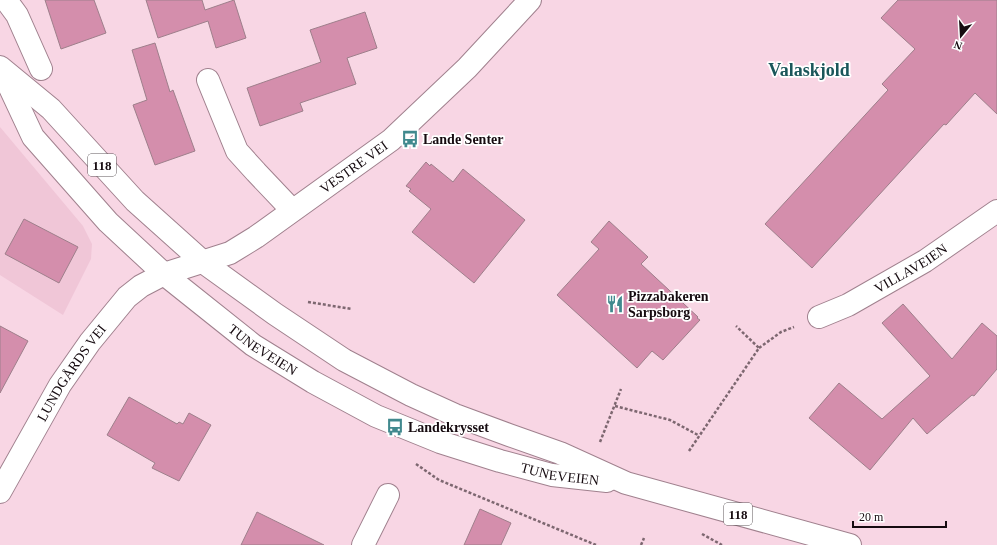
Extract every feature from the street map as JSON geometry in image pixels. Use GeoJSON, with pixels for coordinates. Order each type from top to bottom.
{"type":"FeatureCollection","features":[{"type":"Feature","properties":{"kind":"main road"},"geometry":{"type":"LineString","coordinates":[[6,0],[17,15],[41,69]]}},
{"type":"Feature","properties":{"kind":"main road","name":"VESTRE VEI"},"geometry":{"type":"LineString","coordinates":[[164,274],[230,253],[391,140],[467,68],[530,0]]}},
{"type":"Feature","properties":{"kind":"main road","name":"TUNEVEIEN"},"geometry":{"type":"LineString","coordinates":[[0,68],[51,109],[135,201],[203,262],[275,314],[350,363],[411,395],[455,415],[560,452],[626,483]]}},
{"type":"Feature","properties":{"kind":"main road","name":"TUNEVEIEN"},"geometry":{"type":"LineString","coordinates":[[0,68],[33,137],[108,222],[164,274],[253,345],[314,382],[376,416],[440,442],[500,461],[552,475],[626,483],[850,545]]}},
{"type":"Feature","properties":{"kind":"main road"},"geometry":{"type":"LineString","coordinates":[[208,80],[237,151],[292,210]]}},
{"type":"Feature","properties":{"kind":"main road","name":"VILLAVEIEN"},"geometry":{"type":"LineString","coordinates":[[819,317],[848,305],[925,261],[997,211]]}},
{"type":"Feature","properties":{"kind":"main road","name":"LUNDGÅRDS VEI"},"geometry":{"type":"LineString","coordinates":[[0,492],[60,385],[90,342],[127,297],[141,286],[164,274]]}},
{"type":"Feature","properties":{"kind":"main road"},"geometry":{"type":"LineString","coordinates":[[363,545],[388,495]]}},
{"type":"Feature","properties":{"kind":"path"},"geometry":{"type":"LineString","coordinates":[[304,301],[352,309]]}},
{"type":"Feature","properties":{"kind":"path"},"geometry":{"type":"LineString","coordinates":[[689,451],[698,435],[759,348],[781,332],[819,317]]}},
{"type":"Feature","properties":{"kind":"path"},"geometry":{"type":"LineString","coordinates":[[736,326],[759,348]]}},
{"type":"Feature","properties":{"kind":"path"},"geometry":{"type":"LineString","coordinates":[[599,447],[621,389]]}},
{"type":"Feature","properties":{"kind":"path"},"geometry":{"type":"LineString","coordinates":[[615,406],[670,420],[698,435]]}},
{"type":"Feature","properties":{"kind":"path"},"geometry":{"type":"LineString","coordinates":[[416,464],[439,480],[596,545]]}},
{"type":"Feature","properties":{"kind":"path"},"geometry":{"type":"LineString","coordinates":[[702,534],[722,545]]}},
{"type":"Feature","properties":{"kind":"path"},"geometry":{"type":"LineString","coordinates":[[641,545],[644,538]]}},
{"type":"Feature","properties":{"kind":"shaded area"},"geometry":{"type":"Polygon","coordinates":[[[0,127],[83,226],[92,244],[91,259],[63,315],[0,275],[0,127]]]}},
{"type":"Feature","properties":{"kind":"building"},"geometry":{"type":"Polygon","coordinates":[[[45,0],[94,0],[106,33],[61,49],[45,0]]]}},
{"type":"Feature","properties":{"kind":"building"},"geometry":{"type":"Polygon","coordinates":[[[146,0],[202,0],[205,10],[234,0],[246,38],[216,48],[208,21],[158,38],[146,0]]]}},
{"type":"Feature","properties":{"kind":"building"},"geometry":{"type":"Polygon","coordinates":[[[898,0],[997,0],[997,114],[975,93],[946,125],[944,124],[812,268],[765,224],[888,90],[882,84],[915,49],[881,18],[898,0]]]}},
{"type":"Feature","properties":{"kind":"building"},"geometry":{"type":"Polygon","coordinates":[[[365,12],[377,48],[347,58],[356,84],[300,103],[303,111],[260,126],[247,88],[321,62],[310,30],[365,12]]]}},
{"type":"Feature","properties":{"kind":"building"},"geometry":{"type":"Polygon","coordinates":[[[155,43],[170,92],[173,90],[195,151],[155,165],[133,105],[147,100],[132,50],[155,43]]]}},
{"type":"Feature","properties":{"kind":"building"},"geometry":{"type":"Polygon","coordinates":[[[426,162],[430,166],[431,164],[453,182],[463,169],[525,220],[474,283],[412,232],[431,209],[409,191],[411,189],[406,186],[426,162]]]}},
{"type":"Feature","properties":{"kind":"building"},"geometry":{"type":"Polygon","coordinates":[[[24,219],[78,247],[59,283],[5,254],[24,219]]]}},
{"type":"Feature","properties":{"kind":"building"},"geometry":{"type":"Polygon","coordinates":[[[609,221],[648,257],[641,264],[700,320],[663,360],[652,351],[637,368],[557,295],[599,249],[591,242],[609,221]]]}},
{"type":"Feature","properties":{"kind":"building"},"geometry":{"type":"Polygon","coordinates":[[[903,304],[952,359],[982,323],[997,336],[997,369],[974,396],[972,395],[927,434],[913,418],[870,470],[809,418],[839,383],[882,419],[930,376],[882,323],[903,304]]]}},
{"type":"Feature","properties":{"kind":"building"},"geometry":{"type":"Polygon","coordinates":[[[0,326],[28,341],[0,393],[0,326]]]}},
{"type":"Feature","properties":{"kind":"building"},"geometry":{"type":"Polygon","coordinates":[[[129,397],[177,424],[179,422],[183,424],[189,413],[211,425],[179,481],[152,468],[155,463],[107,435],[129,397]]]}},
{"type":"Feature","properties":{"kind":"building"},"geometry":{"type":"Polygon","coordinates":[[[480,509],[511,523],[501,545],[464,545],[480,509]]]}},
{"type":"Feature","properties":{"kind":"building"},"geometry":{"type":"Polygon","coordinates":[[[257,512],[259,513],[324,545],[241,545],[257,512]]]}},
{"type":"Feature","properties":{"kind":"place","name":"Lande Senter"},"geometry":{"type":"Point","coordinates":[410,139]}},
{"type":"Feature","properties":{"kind":"place","name":"Pizzabakeren Sarpsborg"},"geometry":{"type":"Point","coordinates":[615,304]}},
{"type":"Feature","properties":{"kind":"place","name":"Landekrysset"},"geometry":{"type":"Point","coordinates":[395,427]}},
{"type":"Feature","properties":{"kind":"district","name":"Valaskjold"},"geometry":{"type":"Point","coordinates":[809,70]}}]}
